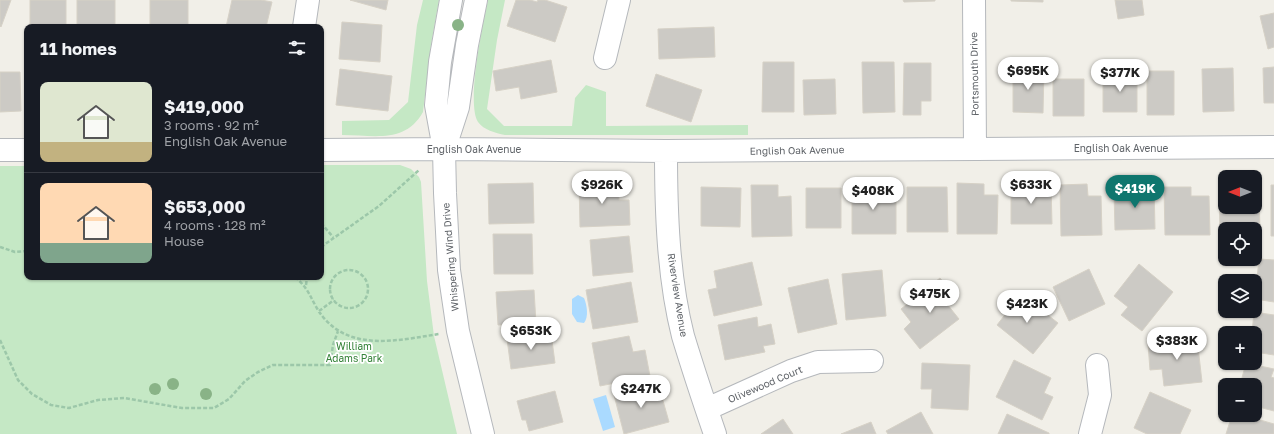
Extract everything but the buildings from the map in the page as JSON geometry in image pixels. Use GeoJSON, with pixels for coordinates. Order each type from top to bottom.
{"type":"FeatureCollection","features":[{"type":"Feature","properties":{"kind":"street"},"geometry":{"type":"LineString","coordinates":[[304,24],[308,0]]}},
{"type":"Feature","properties":{"kind":"street","name":"Whispering Wind Drive"},"geometry":{"type":"LineString","coordinates":[[451,0],[440,62],[436,105],[444,149],[449,270],[458,331],[482,434]]}},
{"type":"Feature","properties":{"kind":"street","name":"Whispering Wind Drive"},"geometry":{"type":"LineString","coordinates":[[444,149],[458,107],[466,52],[476,0]]}},
{"type":"Feature","properties":{"kind":"street"},"geometry":{"type":"LineString","coordinates":[[605,58],[619,0]]}},
{"type":"Feature","properties":{"kind":"street","name":"Portsmouth Drive"},"geometry":{"type":"LineString","coordinates":[[974,0],[975,148]]}},
{"type":"Feature","properties":{"kind":"street","name":"English Oak Avenue"},"geometry":{"type":"LineString","coordinates":[[324,150],[444,149],[666,151],[1274,147]]}},
{"type":"Feature","properties":{"kind":"street"},"geometry":{"type":"LineString","coordinates":[[0,150],[24,150]]}},
{"type":"Feature","properties":{"kind":"street","name":"Riverview Avenue"},"geometry":{"type":"LineString","coordinates":[[666,151],[666,198],[672,270],[683,334],[715,434]]}},
{"type":"Feature","properties":{"kind":"street","name":"Olivewood Court"},"geometry":{"type":"LineString","coordinates":[[707,409],[791,371],[818,362],[872,361]]}},
{"type":"Feature","properties":{"kind":"street"},"geometry":{"type":"LineString","coordinates":[[1090,434],[1100,395],[1097,365]]}},
{"type":"Feature","properties":{"kind":"path"},"geometry":{"type":"LineString","coordinates":[[324,244],[379,206],[421,168]]}},
{"type":"Feature","properties":{"kind":"path"},"geometry":{"type":"LineString","coordinates":[[324,226],[333,237]]}},
{"type":"Feature","properties":{"kind":"path"},"geometry":{"type":"LineString","coordinates":[[0,246],[14,252],[24,251]]}},
{"type":"Feature","properties":{"kind":"path"},"geometry":{"type":"LineString","coordinates":[[354,271],[364,278],[368,289],[366,296],[358,305],[343,306],[334,300],[331,293],[332,281],[341,272],[354,271]]}},
{"type":"Feature","properties":{"kind":"path"},"geometry":{"type":"LineString","coordinates":[[299,280],[306,286],[319,311],[338,331],[359,339],[383,343],[458,331]]}},
{"type":"Feature","properties":{"kind":"path"},"geometry":{"type":"LineString","coordinates":[[306,286],[307,280]]}},
{"type":"Feature","properties":{"kind":"path"},"geometry":{"type":"LineString","coordinates":[[319,311],[334,300]]}},
{"type":"Feature","properties":{"kind":"path"},"geometry":{"type":"LineString","coordinates":[[0,340],[18,380],[32,394],[50,405],[68,408],[98,400],[124,398],[182,408],[214,408],[229,399],[245,381],[258,372],[273,365],[330,365],[333,344],[338,331]]}},
{"type":"Feature","properties":{"kind":"green space"},"geometry":{"type":"Polygon","coordinates":[[[423,0],[439,0],[431,45],[423,112],[416,122],[407,129],[388,136],[342,135],[342,121],[389,120],[408,102],[417,25],[423,0]]]}},
{"type":"Feature","properties":{"kind":"green space"},"geometry":{"type":"Polygon","coordinates":[[[488,0],[505,0],[497,40],[487,109],[504,126],[572,126],[575,98],[586,85],[606,92],[606,126],[748,125],[748,135],[505,135],[487,129],[478,122],[475,112],[474,98],[477,62],[488,0]]]}},
{"type":"Feature","properties":{"kind":"green space","name":"William Adams Park"},"geometry":{"type":"Polygon","coordinates":[[[324,165],[400,165],[411,169],[419,177],[421,182],[427,281],[434,336],[457,434],[0,434],[0,166],[24,166],[24,280],[324,280],[324,165]]]}},
{"type":"Feature","properties":{"kind":"water"},"geometry":{"type":"Polygon","coordinates":[[[578,295],[584,298],[586,304],[587,314],[584,323],[577,322],[572,314],[572,299],[578,295]]]}},
{"type":"Feature","properties":{"kind":"water"},"geometry":{"type":"Polygon","coordinates":[[[606,395],[615,427],[603,431],[593,399],[606,395]]]}}]}
